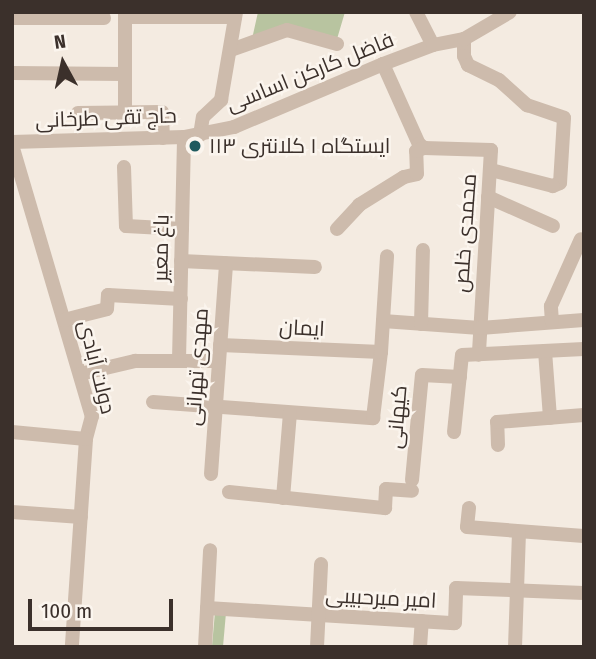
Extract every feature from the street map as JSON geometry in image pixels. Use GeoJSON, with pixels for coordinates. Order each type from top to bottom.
{"type":"FeatureCollection","features":[{"type":"Feature","properties":{"kind":"street"},"geometry":{"type":"LineString","coordinates":[[416,12],[433,45]]}},
{"type":"Feature","properties":{"kind":"street","name":"فاضل کارکن اساسی"},"geometry":{"type":"LineString","coordinates":[[201,135],[241,124],[433,45],[464,39],[510,12]]}},
{"type":"Feature","properties":{"kind":"street"},"geometry":{"type":"LineString","coordinates":[[125,112],[125,15],[236,15],[221,100],[203,117],[201,135]]}},
{"type":"Feature","properties":{"kind":"street"},"geometry":{"type":"LineString","coordinates":[[12,18],[104,18]]}},
{"type":"Feature","properties":{"kind":"street"},"geometry":{"type":"LineString","coordinates":[[231,50],[287,30],[337,44]]}},
{"type":"Feature","properties":{"kind":"street"},"geometry":{"type":"LineString","coordinates":[[464,39],[464,56],[468,65],[499,80],[527,105],[564,118],[561,180],[553,186],[491,170]]}},
{"type":"Feature","properties":{"kind":"street"},"geometry":{"type":"LineString","coordinates":[[337,229],[359,205],[404,177],[417,174],[416,151],[424,148],[410,125],[383,64]]}},
{"type":"Feature","properties":{"kind":"street"},"geometry":{"type":"LineString","coordinates":[[12,73],[125,74]]}},
{"type":"Feature","properties":{"kind":"street"},"geometry":{"type":"LineString","coordinates":[[78,113],[163,112],[163,138]]}},
{"type":"Feature","properties":{"kind":"street","name":"حاج تقی طرخانی"},"geometry":{"type":"LineString","coordinates":[[12,144],[201,135]]}},
{"type":"Feature","properties":{"kind":"street","name":"باغ معیر"},"geometry":{"type":"LineString","coordinates":[[179,360],[184,137]]}},
{"type":"Feature","properties":{"kind":"street","name":"دولت آبادی"},"geometry":{"type":"LineString","coordinates":[[12,144],[92,416],[86,439],[72,647]]}},
{"type":"Feature","properties":{"kind":"street","name":"محمدی خلص"},"geometry":{"type":"LineString","coordinates":[[424,148],[489,148],[492,153],[479,355]]}},
{"type":"Feature","properties":{"kind":"street"},"geometry":{"type":"LineString","coordinates":[[124,167],[126,226],[182,229]]}},
{"type":"Feature","properties":{"kind":"street"},"geometry":{"type":"LineString","coordinates":[[488,197],[553,226]]}},
{"type":"Feature","properties":{"kind":"street"},"geometry":{"type":"LineString","coordinates":[[552,322],[551,306],[582,239]]}},
{"type":"Feature","properties":{"kind":"street"},"geometry":{"type":"LineString","coordinates":[[421,324],[423,250]]}},
{"type":"Feature","properties":{"kind":"street"},"geometry":{"type":"LineString","coordinates":[[153,402],[370,419],[374,415],[381,352],[387,256]]}},
{"type":"Feature","properties":{"kind":"street"},"geometry":{"type":"LineString","coordinates":[[181,261],[315,267]]}},
{"type":"Feature","properties":{"kind":"street","name":"مهدی تهرانی"},"geometry":{"type":"LineString","coordinates":[[211,474],[226,264]]}},
{"type":"Feature","properties":{"kind":"street"},"geometry":{"type":"LineString","coordinates":[[64,320],[107,309],[108,295],[181,299]]}},
{"type":"Feature","properties":{"kind":"street"},"geometry":{"type":"LineString","coordinates":[[383,321],[480,328],[584,320]]}},
{"type":"Feature","properties":{"kind":"street","name":"ایمان"},"geometry":{"type":"LineString","coordinates":[[220,345],[381,352]]}},
{"type":"Feature","properties":{"kind":"street"},"geometry":{"type":"LineString","coordinates":[[454,432],[463,355],[584,349]]}},
{"type":"Feature","properties":{"kind":"street"},"geometry":{"type":"LineString","coordinates":[[545,351],[550,418]]}},
{"type":"Feature","properties":{"kind":"street"},"geometry":{"type":"LineString","coordinates":[[80,373],[135,361],[219,361]]}},
{"type":"Feature","properties":{"kind":"street","name":"کیهانی"},"geometry":{"type":"LineString","coordinates":[[283,498],[385,508],[386,489],[412,486],[422,375],[460,377]]}},
{"type":"Feature","properties":{"kind":"street"},"geometry":{"type":"LineString","coordinates":[[229,492],[283,498],[290,413]]}},
{"type":"Feature","properties":{"kind":"street"},"geometry":{"type":"LineString","coordinates":[[498,445],[497,422],[584,415]]}},
{"type":"Feature","properties":{"kind":"street"},"geometry":{"type":"LineString","coordinates":[[12,432],[86,439]]}},
{"type":"Feature","properties":{"kind":"street"},"geometry":{"type":"LineString","coordinates":[[469,508],[467,527],[584,536]]}},
{"type":"Feature","properties":{"kind":"street"},"geometry":{"type":"LineString","coordinates":[[12,512],[81,517]]}},
{"type":"Feature","properties":{"kind":"street"},"geometry":{"type":"LineString","coordinates":[[515,647],[519,532]]}},
{"type":"Feature","properties":{"kind":"street"},"geometry":{"type":"LineString","coordinates":[[205,647],[210,550]]}},
{"type":"Feature","properties":{"kind":"street"},"geometry":{"type":"LineString","coordinates":[[317,647],[321,564]]}},
{"type":"Feature","properties":{"kind":"street","name":"امیر میرحبیبی"},"geometry":{"type":"LineString","coordinates":[[207,608],[455,623],[456,588],[517,589]]}},
{"type":"Feature","properties":{"kind":"street"},"geometry":{"type":"LineString","coordinates":[[517,589],[584,593]]}},
{"type":"Feature","properties":{"kind":"street"},"geometry":{"type":"LineString","coordinates":[[420,647],[422,621]]}},
{"type":"Feature","properties":{"kind":"green space"},"geometry":{"type":"Polygon","coordinates":[[[258,12],[345,12],[337,39],[286,25],[252,39],[258,12]]]}},
{"type":"Feature","properties":{"kind":"green space"},"geometry":{"type":"Polygon","coordinates":[[[215,612],[226,613],[223,647],[212,647],[215,612]]]}},
{"type":"Feature","properties":{"kind":"place","name":"ایستگاه ۱ کلانتری ۱۱۳"},"geometry":{"type":"Point","coordinates":[195,146]}}]}
